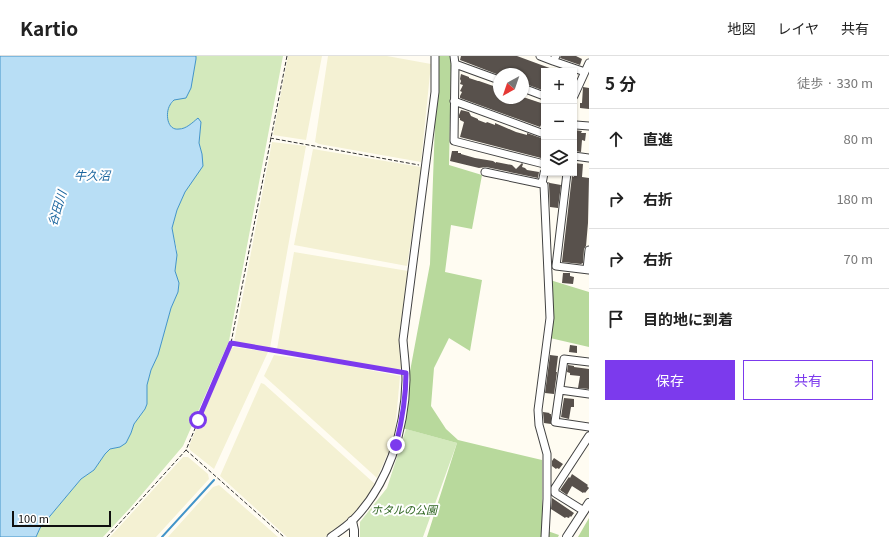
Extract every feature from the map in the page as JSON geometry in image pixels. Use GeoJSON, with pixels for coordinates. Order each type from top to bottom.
{"type":"FeatureCollection","features":[{"type":"Feature","properties":{"kind":"street"},"geometry":{"type":"LineString","coordinates":[[330,537],[352,521],[370,500],[380,484],[396,445],[400,429],[404,404],[406,373],[403,340],[423,166],[435,92],[435,56]]}},
{"type":"Feature","properties":{"kind":"street"},"geometry":{"type":"LineString","coordinates":[[454,56],[454,141],[541,163]]}},
{"type":"Feature","properties":{"kind":"street"},"geometry":{"type":"LineString","coordinates":[[540,56],[554,58],[585,72]]}},
{"type":"Feature","properties":{"kind":"street"},"geometry":{"type":"LineString","coordinates":[[577,89],[589,63]]}},
{"type":"Feature","properties":{"kind":"street"},"geometry":{"type":"LineString","coordinates":[[455,64],[493,78]]}},
{"type":"Feature","properties":{"kind":"street"},"geometry":{"type":"LineString","coordinates":[[529,90],[541,95]]}},
{"type":"Feature","properties":{"kind":"street"},"geometry":{"type":"LineString","coordinates":[[454,101],[541,133]]}},
{"type":"Feature","properties":{"kind":"street"},"geometry":{"type":"LineString","coordinates":[[577,125],[589,126]]}},
{"type":"Feature","properties":{"kind":"street"},"geometry":{"type":"LineString","coordinates":[[577,156],[589,158]]}},
{"type":"Feature","properties":{"kind":"street"},"geometry":{"type":"LineString","coordinates":[[485,172],[542,184]]}},
{"type":"Feature","properties":{"kind":"street"},"geometry":{"type":"LineString","coordinates":[[543,176],[542,184],[544,186],[550,318],[538,410],[539,425],[547,454],[545,537]]}},
{"type":"Feature","properties":{"kind":"street"},"geometry":{"type":"LineString","coordinates":[[567,176],[556,266],[588,269],[589,250]]}},
{"type":"Feature","properties":{"kind":"street"},"geometry":{"type":"LineString","coordinates":[[589,362],[564,359],[555,422],[589,427]]}},
{"type":"Feature","properties":{"kind":"street"},"geometry":{"type":"LineString","coordinates":[[560,390],[589,394]]}},
{"type":"Feature","properties":{"kind":"street"},"geometry":{"type":"LineString","coordinates":[[584,511],[556,493],[555,488],[589,436]]}},
{"type":"Feature","properties":{"kind":"street"},"geometry":{"type":"LineString","coordinates":[[567,537],[589,503]]}},
{"type":"Feature","properties":{"kind":"street"},"geometry":{"type":"LineString","coordinates":[[352,521],[354,537]]}},
{"type":"Feature","properties":{"kind":"path"},"geometry":{"type":"LineString","coordinates":[[107,537],[186,450],[231,343],[287,56]]}},
{"type":"Feature","properties":{"kind":"path"},"geometry":{"type":"LineString","coordinates":[[270,138],[423,166]]}},
{"type":"Feature","properties":{"kind":"path"},"geometry":{"type":"LineString","coordinates":[[231,343],[406,373]]}},
{"type":"Feature","properties":{"kind":"path"},"geometry":{"type":"LineString","coordinates":[[186,450],[284,537]]}},
{"type":"Feature","properties":{"kind":"shaded area"},"geometry":{"type":"Polygon","coordinates":[[[288,56],[322,56],[306,140],[273,135],[288,56]]]}},
{"type":"Feature","properties":{"kind":"shaded area"},"geometry":{"type":"Polygon","coordinates":[[[328,56],[387,56],[431,64],[421,162],[319,144],[315,142],[328,56]]]}},
{"type":"Feature","properties":{"kind":"shaded area"},"geometry":{"type":"Polygon","coordinates":[[[272,142],[306,146],[270,348],[234,342],[272,142]]]}},
{"type":"Feature","properties":{"kind":"shaded area"},"geometry":{"type":"Polygon","coordinates":[[[313,149],[421,167],[422,169],[407,266],[294,245],[313,149]]]}},
{"type":"Feature","properties":{"kind":"shaded area"},"geometry":{"type":"Polygon","coordinates":[[[294,252],[408,271],[399,337],[401,368],[399,370],[277,349],[294,252]]]}},
{"type":"Feature","properties":{"kind":"shaded area"},"geometry":{"type":"Polygon","coordinates":[[[234,347],[268,352],[214,469],[190,450],[189,446],[231,348],[234,347]]]}},
{"type":"Feature","properties":{"kind":"shaded area"},"geometry":{"type":"Polygon","coordinates":[[[274,355],[333,363],[400,376],[395,431],[391,446],[377,478],[264,376],[274,355]]]}},
{"type":"Feature","properties":{"kind":"shaded area"},"geometry":{"type":"Polygon","coordinates":[[[261,383],[264,384],[375,484],[367,498],[354,514],[325,537],[287,537],[220,476],[261,383]]]}},
{"type":"Feature","properties":{"kind":"shaded area"},"geometry":{"type":"Polygon","coordinates":[[[183,457],[188,457],[208,474],[209,479],[156,537],[110,537],[183,457]]]}},
{"type":"Feature","properties":{"kind":"shaded area"},"geometry":{"type":"Polygon","coordinates":[[[219,485],[278,537],[168,537],[213,487],[219,485]]]}},
{"type":"Feature","properties":{"kind":"green space"},"geometry":{"type":"Polygon","coordinates":[[[196,56],[283,56],[229,341],[183,446],[131,507],[103,537],[36,537],[40,528],[81,479],[94,470],[110,449],[120,447],[131,433],[134,424],[147,404],[147,385],[151,370],[158,355],[171,308],[178,292],[179,284],[175,271],[177,250],[172,228],[177,210],[191,182],[202,154],[199,143],[201,122],[198,119],[189,126],[175,129],[168,121],[167,112],[169,105],[173,100],[191,88],[196,56]]]}},
{"type":"Feature","properties":{"kind":"green space"},"geometry":{"type":"Polygon","coordinates":[[[436,56],[450,56],[449,165],[482,175],[472,229],[451,225],[445,272],[482,280],[470,351],[449,338],[434,368],[431,406],[446,429],[458,440],[542,460],[542,529],[559,535],[558,537],[427,537],[457,443],[402,428],[408,382],[430,264],[436,56]]]}},
{"type":"Feature","properties":{"kind":"green space"},"geometry":{"type":"Polygon","coordinates":[[[550,280],[589,292],[589,347],[550,338],[550,280]]]}},
{"type":"Feature","properties":{"kind":"green space","name":"ホタルの公園"},"geometry":{"type":"Polygon","coordinates":[[[406,429],[457,443],[423,537],[360,537],[360,522],[387,488],[406,429]]]}},
{"type":"Feature","properties":{"kind":"green space"},"geometry":{"type":"Polygon","coordinates":[[[589,518],[589,537],[578,537],[589,518]]]}},
{"type":"Feature","properties":{"kind":"water","name":"牛久沼"},"geometry":{"type":"Polygon","coordinates":[[[0,56],[196,56],[191,88],[186,98],[174,100],[172,102],[168,108],[167,117],[172,127],[175,129],[184,128],[198,118],[201,122],[199,143],[203,166],[185,192],[177,210],[172,228],[177,255],[175,271],[179,283],[178,292],[171,308],[158,355],[151,370],[147,385],[147,404],[134,424],[126,443],[120,447],[110,449],[94,470],[81,479],[40,528],[36,537],[0,537],[0,56]]]}},
{"type":"Feature","properties":{"kind":"building"},"geometry":{"type":"Polygon","coordinates":[[[461,56],[517,56],[550,68],[541,68],[541,90],[529,85],[529,68],[493,68],[493,73],[460,60],[461,56]]]}},
{"type":"Feature","properties":{"kind":"building"},"geometry":{"type":"Polygon","coordinates":[[[561,56],[576,56],[582,59],[580,65],[560,58],[561,56]]]}},
{"type":"Feature","properties":{"kind":"building"},"geometry":{"type":"Polygon","coordinates":[[[461,74],[493,86],[493,104],[529,104],[529,99],[541,103],[540,127],[460,98],[462,92],[460,91],[463,85],[460,84],[461,74]]]}},
{"type":"Feature","properties":{"kind":"building"},"geometry":{"type":"Polygon","coordinates":[[[583,87],[589,88],[589,109],[580,108],[580,103],[582,103],[583,87]]]}},
{"type":"Feature","properties":{"kind":"building"},"geometry":{"type":"Polygon","coordinates":[[[461,110],[469,112],[471,116],[486,123],[495,125],[495,123],[516,132],[527,135],[527,133],[541,138],[541,158],[460,137],[464,122],[460,120],[459,115],[461,110]]]}},
{"type":"Feature","properties":{"kind":"building"},"geometry":{"type":"Polygon","coordinates":[[[577,130],[582,131],[581,133],[586,133],[585,141],[582,140],[581,152],[577,151],[577,130]]]}},
{"type":"Feature","properties":{"kind":"building"},"geometry":{"type":"Polygon","coordinates":[[[452,151],[458,151],[458,153],[461,154],[496,163],[512,165],[516,169],[522,163],[522,167],[527,170],[539,172],[538,178],[486,167],[479,168],[450,161],[452,151]]]}},
{"type":"Feature","properties":{"kind":"building"},"geometry":{"type":"Polygon","coordinates":[[[577,163],[583,164],[582,177],[589,178],[586,246],[584,249],[583,263],[581,264],[562,262],[572,176],[577,176],[577,163]]]}},
{"type":"Feature","properties":{"kind":"building"},"geometry":{"type":"Polygon","coordinates":[[[548,182],[561,185],[558,208],[550,207],[548,182]]]}},
{"type":"Feature","properties":{"kind":"building"},"geometry":{"type":"Polygon","coordinates":[[[563,273],[570,273],[570,276],[574,277],[573,284],[562,283],[563,273]]]}},
{"type":"Feature","properties":{"kind":"building"},"geometry":{"type":"Polygon","coordinates":[[[570,345],[577,346],[577,353],[569,352],[570,345]]]}},
{"type":"Feature","properties":{"kind":"building"},"geometry":{"type":"Polygon","coordinates":[[[550,355],[558,356],[554,394],[545,393],[550,355]]]}},
{"type":"Feature","properties":{"kind":"building"},"geometry":{"type":"Polygon","coordinates":[[[568,365],[589,369],[589,389],[578,388],[580,376],[570,375],[570,373],[567,372],[568,365]]]}},
{"type":"Feature","properties":{"kind":"building"},"geometry":{"type":"Polygon","coordinates":[[[564,398],[574,399],[574,407],[571,407],[569,419],[561,417],[564,398]]]}},
{"type":"Feature","properties":{"kind":"building"},"geometry":{"type":"Polygon","coordinates":[[[543,412],[551,414],[551,424],[544,423],[543,412]]]}},
{"type":"Feature","properties":{"kind":"building"},"geometry":{"type":"Polygon","coordinates":[[[554,458],[563,464],[559,469],[552,466],[552,461],[554,458]]]}},
{"type":"Feature","properties":{"kind":"building"},"geometry":{"type":"Polygon","coordinates":[[[572,474],[588,485],[587,486],[589,488],[585,493],[572,486],[567,495],[560,490],[572,474]]]}},
{"type":"Feature","properties":{"kind":"building"},"geometry":{"type":"Polygon","coordinates":[[[552,498],[574,513],[571,517],[565,518],[551,509],[552,498]]]}},
{"type":"Feature","properties":{"kind":"waterway"},"geometry":{"type":"LineString","coordinates":[[162,537],[214,480]]}},
{"type":"Feature","properties":{"kind":"route"},"geometry":{"type":"LineString","coordinates":[[198,420],[231,343],[406,373],[404,404],[396,445]]}},
{"type":"Feature","properties":{"kind":"water label","name":"谷田川"},"geometry":{"type":"Point","coordinates":[56,208]}}]}
